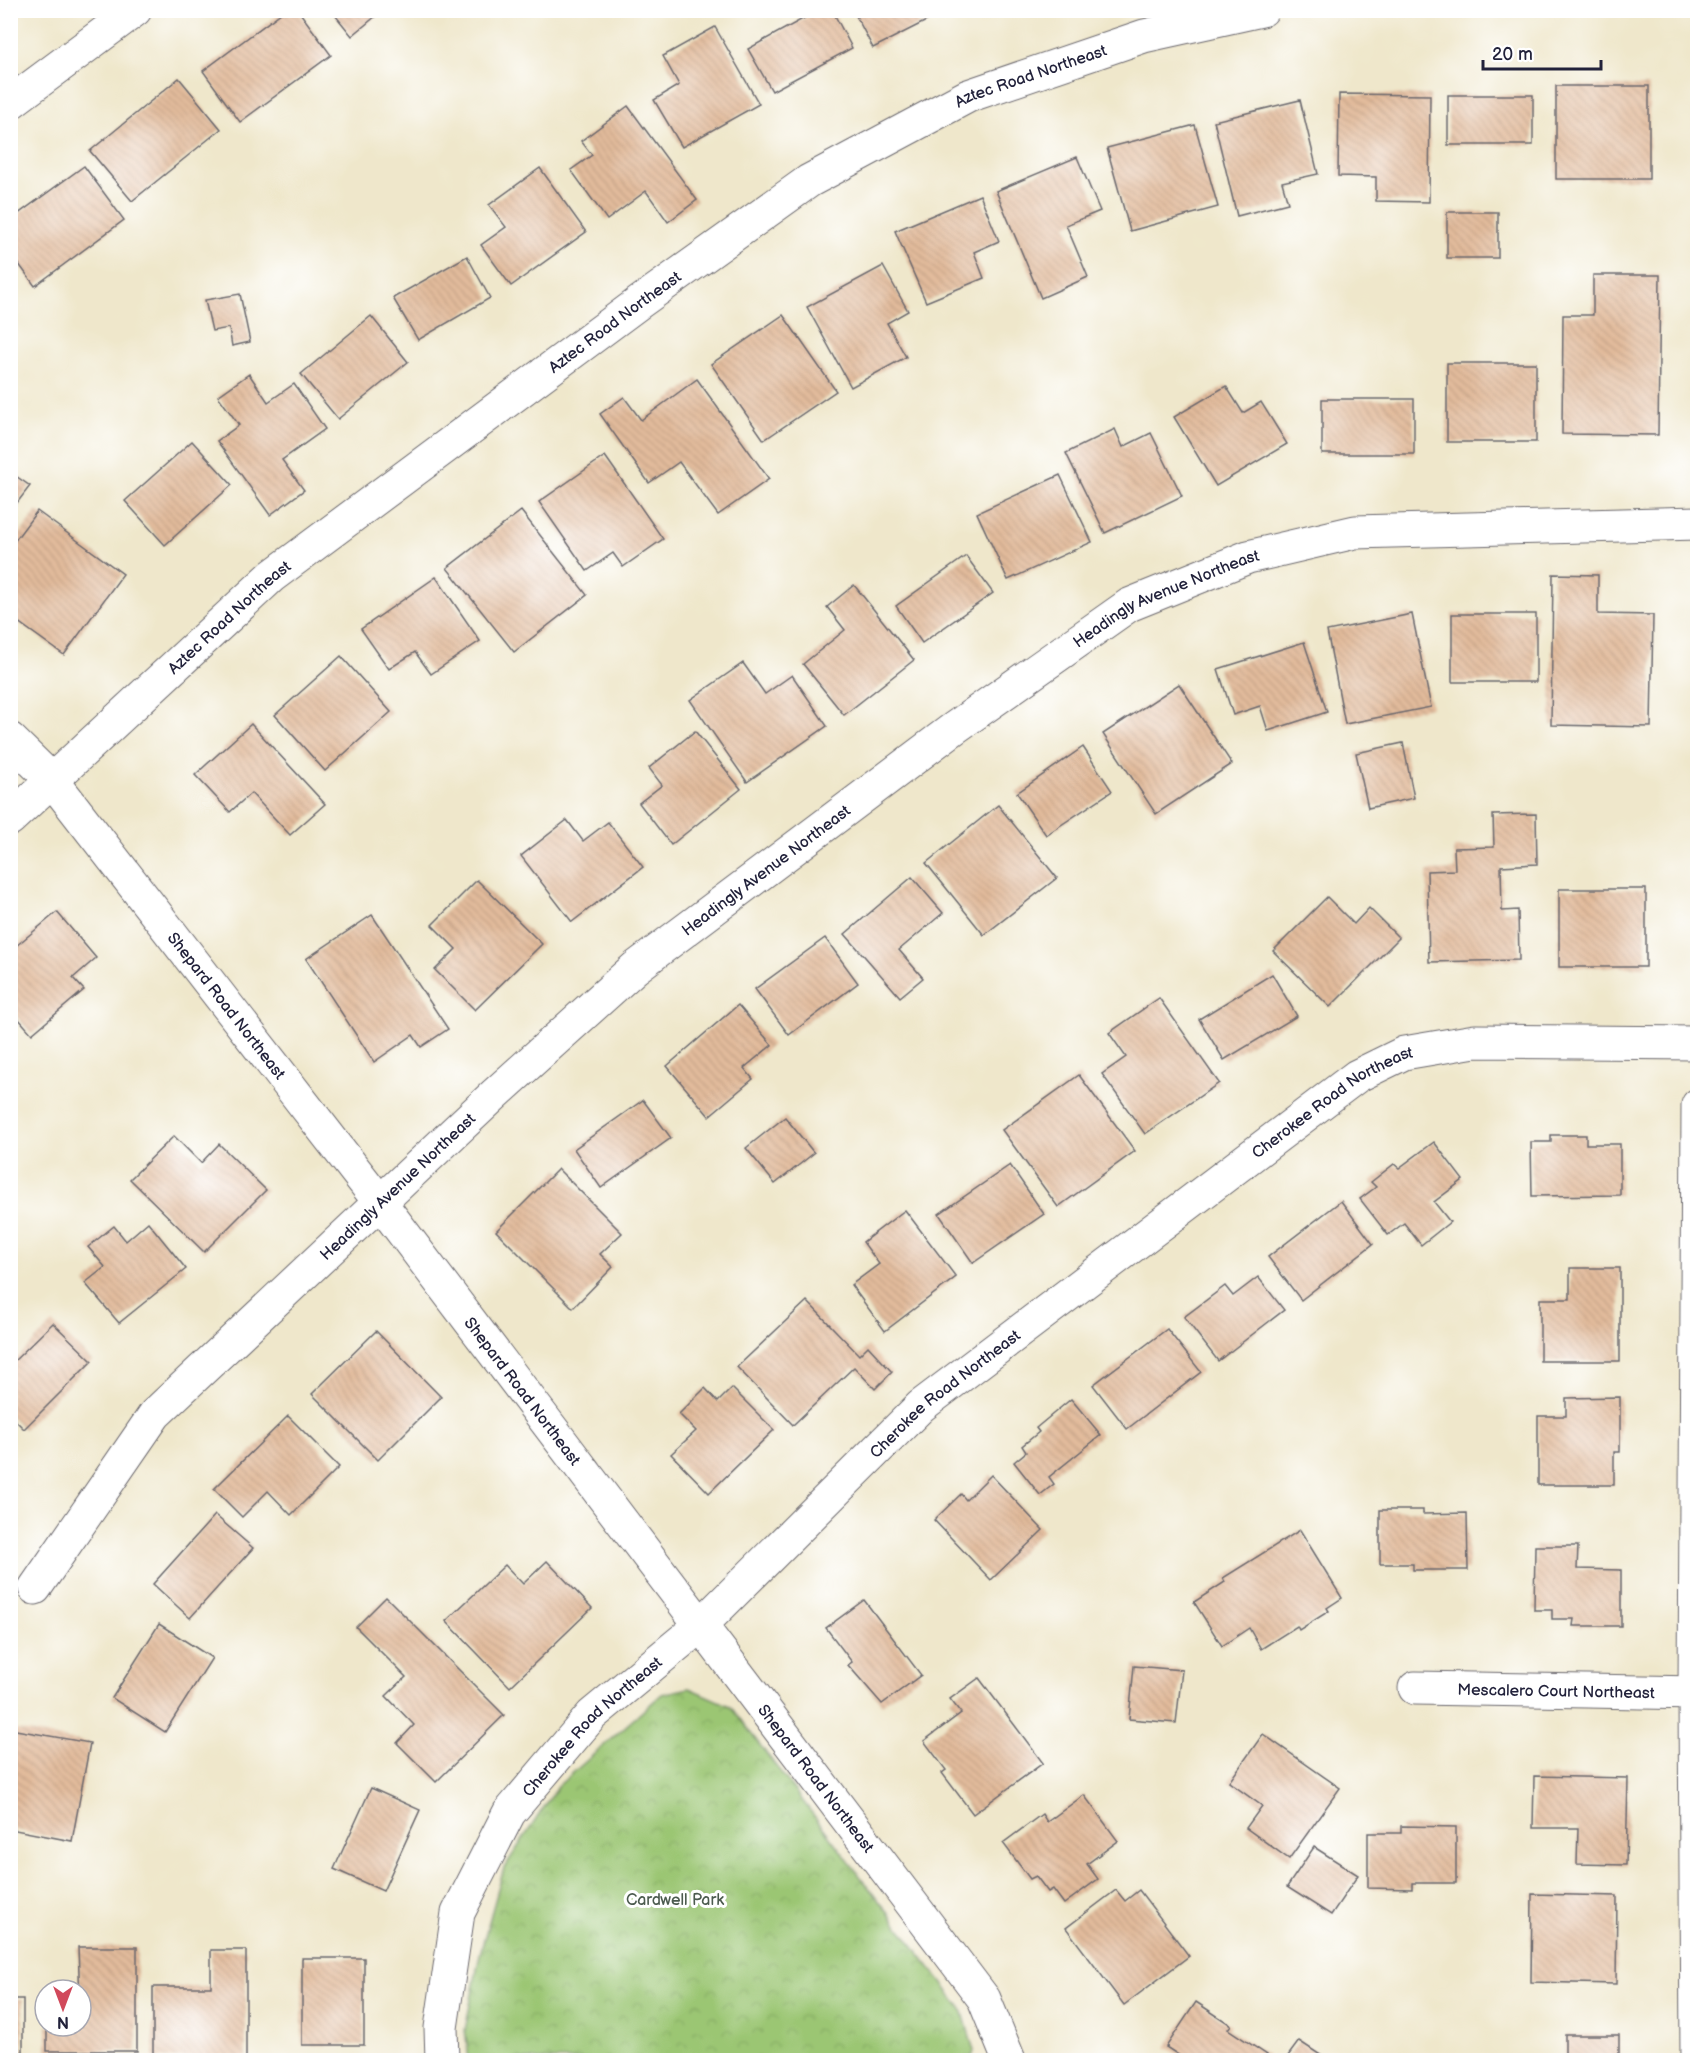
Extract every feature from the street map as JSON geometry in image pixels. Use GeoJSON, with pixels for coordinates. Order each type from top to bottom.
{"type":"FeatureCollection","features":[{"type":"Feature","properties":{"kind":"street"},"geometry":{"type":"LineString","coordinates":[[10,103],[135,10]]}},
{"type":"Feature","properties":{"kind":"street","name":"Aztec Road Northeast"},"geometry":{"type":"LineString","coordinates":[[10,819],[272,576],[640,302],[809,181],[968,96],[1144,36],[1262,10]]}},
{"type":"Feature","properties":{"kind":"street","name":"Headingly Avenue Northeast"},"geometry":{"type":"LineString","coordinates":[[34,1588],[155,1414],[379,1201],[635,969],[953,729],[1129,604],[1248,557],[1355,532],[1698,524]]}},
{"type":"Feature","properties":{"kind":"street","name":"Shepard Road Northeast"},"geometry":{"type":"LineString","coordinates":[[10,739],[52,780],[379,1201],[984,1999],[1009,2061]]}},
{"type":"Feature","properties":{"kind":"street","name":"Cherokee Road Northeast"},"geometry":{"type":"LineString","coordinates":[[442,2061],[441,2028],[458,1913],[509,1813],[592,1715],[701,1625],[921,1406],[1357,1076],[1404,1053],[1475,1041],[1698,1043]]}},
{"type":"Feature","properties":{"kind":"street"},"geometry":{"type":"LineString","coordinates":[[1696,2061],[1698,1105]]}},
{"type":"Feature","properties":{"kind":"street","name":"Mescalero Court Northeast"},"geometry":{"type":"LineString","coordinates":[[1415,1688],[1696,1693]]}},
{"type":"Feature","properties":{"kind":"green space","name":"Cardwell Park"},"geometry":{"type":"Polygon","coordinates":[[[689,1688],[730,1706],[962,2009],[974,2051],[971,2060],[469,2060],[465,2030],[480,1954],[504,1868],[558,1786],[662,1694],[689,1688]]]}},
{"type":"Feature","properties":{"kind":"building"},"geometry":{"type":"Polygon","coordinates":[[[285,10],[298,10],[331,55],[240,122],[203,71],[285,10]]]}},
{"type":"Feature","properties":{"kind":"building"},"geometry":{"type":"Polygon","coordinates":[[[331,10],[383,10],[352,36],[331,10]]]}},
{"type":"Feature","properties":{"kind":"building"},"geometry":{"type":"Polygon","coordinates":[[[819,10],[832,10],[852,48],[772,91],[748,49],[819,10]]]}},
{"type":"Feature","properties":{"kind":"building"},"geometry":{"type":"Polygon","coordinates":[[[853,10],[948,10],[873,48],[853,10]]]}},
{"type":"Feature","properties":{"kind":"building"},"geometry":{"type":"Polygon","coordinates":[[[715,27],[759,104],[682,147],[654,100],[679,85],[663,56],[715,27]]]}},
{"type":"Feature","properties":{"kind":"building"},"geometry":{"type":"Polygon","coordinates":[[[179,78],[221,129],[132,201],[90,151],[179,78]]]}},
{"type":"Feature","properties":{"kind":"building"},"geometry":{"type":"Polygon","coordinates":[[[1556,86],[1649,86],[1649,179],[1556,179],[1556,86]]]}},
{"type":"Feature","properties":{"kind":"building"},"geometry":{"type":"Polygon","coordinates":[[[1339,94],[1430,95],[1429,202],[1376,201],[1376,177],[1338,176],[1339,94]]]}},
{"type":"Feature","properties":{"kind":"building"},"geometry":{"type":"Polygon","coordinates":[[[1448,95],[1533,95],[1533,145],[1448,145],[1448,95]]]}},
{"type":"Feature","properties":{"kind":"building"},"geometry":{"type":"Polygon","coordinates":[[[1300,100],[1318,174],[1282,182],[1288,203],[1237,216],[1214,121],[1300,100]]]}},
{"type":"Feature","properties":{"kind":"building"},"geometry":{"type":"Polygon","coordinates":[[[628,106],[697,200],[668,222],[646,191],[607,220],[571,170],[592,155],[581,141],[628,106]]]}},
{"type":"Feature","properties":{"kind":"building"},"geometry":{"type":"Polygon","coordinates":[[[1195,125],[1218,207],[1130,231],[1107,148],[1195,125]]]}},
{"type":"Feature","properties":{"kind":"building"},"geometry":{"type":"Polygon","coordinates":[[[1077,157],[1100,211],[1066,225],[1088,277],[1041,298],[996,191],[1077,157]]]}},
{"type":"Feature","properties":{"kind":"building"},"geometry":{"type":"Polygon","coordinates":[[[84,166],[124,220],[35,286],[10,252],[10,220],[84,166]]]}},
{"type":"Feature","properties":{"kind":"building"},"geometry":{"type":"Polygon","coordinates":[[[540,168],[586,232],[511,286],[481,245],[506,227],[489,205],[540,168]]]}},
{"type":"Feature","properties":{"kind":"building"},"geometry":{"type":"Polygon","coordinates":[[[980,195],[999,241],[974,252],[984,278],[926,302],[895,231],[980,195]]]}},
{"type":"Feature","properties":{"kind":"building"},"geometry":{"type":"Polygon","coordinates":[[[1447,212],[1498,212],[1498,258],[1447,258],[1447,212]]]}},
{"type":"Feature","properties":{"kind":"building"},"geometry":{"type":"Polygon","coordinates":[[[467,256],[490,298],[418,340],[393,298],[467,256]]]}},
{"type":"Feature","properties":{"kind":"building"},"geometry":{"type":"Polygon","coordinates":[[[883,266],[908,311],[887,323],[906,357],[851,387],[807,307],[883,266]]]}},
{"type":"Feature","properties":{"kind":"building"},"geometry":{"type":"Polygon","coordinates":[[[1593,275],[1660,275],[1658,435],[1562,434],[1563,315],[1593,315],[1593,275]]]}},
{"type":"Feature","properties":{"kind":"building"},"geometry":{"type":"Polygon","coordinates":[[[240,294],[250,342],[232,346],[229,328],[212,331],[205,300],[240,294]]]}},
{"type":"Feature","properties":{"kind":"building"},"geometry":{"type":"Polygon","coordinates":[[[783,315],[836,391],[764,440],[711,364],[783,315]]]}},
{"type":"Feature","properties":{"kind":"building"},"geometry":{"type":"Polygon","coordinates":[[[371,316],[408,362],[338,419],[301,374],[371,316]]]}},
{"type":"Feature","properties":{"kind":"building"},"geometry":{"type":"Polygon","coordinates":[[[1447,363],[1536,363],[1536,442],[1447,442],[1447,363]]]}},
{"type":"Feature","properties":{"kind":"building"},"geometry":{"type":"Polygon","coordinates":[[[249,374],[268,402],[294,384],[325,429],[282,460],[304,490],[270,515],[217,441],[239,425],[218,396],[249,374]]]}},
{"type":"Feature","properties":{"kind":"building"},"geometry":{"type":"Polygon","coordinates":[[[697,379],[769,479],[718,515],[679,462],[649,483],[600,414],[624,397],[641,420],[697,379]]]}},
{"type":"Feature","properties":{"kind":"building"},"geometry":{"type":"Polygon","coordinates":[[[1226,386],[1243,413],[1261,402],[1287,444],[1216,486],[1174,417],[1226,386]]]}},
{"type":"Feature","properties":{"kind":"building"},"geometry":{"type":"Polygon","coordinates":[[[1322,399],[1414,399],[1414,454],[1322,454],[1322,399]]]}},
{"type":"Feature","properties":{"kind":"building"},"geometry":{"type":"Polygon","coordinates":[[[1115,429],[1123,447],[1151,433],[1182,496],[1105,533],[1066,453],[1115,429]]]}},
{"type":"Feature","properties":{"kind":"building"},"geometry":{"type":"Polygon","coordinates":[[[192,441],[232,485],[165,545],[125,501],[192,441]]]}},
{"type":"Feature","properties":{"kind":"building"},"geometry":{"type":"Polygon","coordinates":[[[605,456],[663,539],[623,567],[613,553],[587,571],[539,502],[605,456]]]}},
{"type":"Feature","properties":{"kind":"building"},"geometry":{"type":"Polygon","coordinates":[[[10,472],[30,486],[10,512],[10,472]]]}},
{"type":"Feature","properties":{"kind":"building"},"geometry":{"type":"Polygon","coordinates":[[[1060,475],[1092,542],[1008,580],[977,513],[1060,475]]]}},
{"type":"Feature","properties":{"kind":"building"},"geometry":{"type":"Polygon","coordinates":[[[37,511],[123,574],[64,655],[10,616],[10,547],[37,511]]]}},
{"type":"Feature","properties":{"kind":"building"},"geometry":{"type":"Polygon","coordinates":[[[521,511],[587,595],[514,652],[447,568],[521,511]]]}},
{"type":"Feature","properties":{"kind":"building"},"geometry":{"type":"Polygon","coordinates":[[[966,556],[993,593],[922,643],[896,606],[966,556]]]}},
{"type":"Feature","properties":{"kind":"building"},"geometry":{"type":"Polygon","coordinates":[[[1553,574],[1598,575],[1598,614],[1653,615],[1651,727],[1551,725],[1553,574]]]}},
{"type":"Feature","properties":{"kind":"building"},"geometry":{"type":"Polygon","coordinates":[[[436,577],[480,641],[431,674],[415,652],[389,669],[361,629],[436,577]]]}},
{"type":"Feature","properties":{"kind":"building"},"geometry":{"type":"Polygon","coordinates":[[[854,585],[914,660],[844,715],[803,664],[845,630],[827,607],[854,585]]]}},
{"type":"Feature","properties":{"kind":"building"},"geometry":{"type":"Polygon","coordinates":[[[1412,614],[1431,707],[1345,724],[1327,631],[1412,614]]]}},
{"type":"Feature","properties":{"kind":"building"},"geometry":{"type":"Polygon","coordinates":[[[1452,614],[1536,614],[1536,682],[1452,682],[1452,614]]]}},
{"type":"Feature","properties":{"kind":"building"},"geometry":{"type":"Polygon","coordinates":[[[1304,642],[1327,712],[1268,731],[1260,706],[1233,715],[1218,669],[1304,642]]]}},
{"type":"Feature","properties":{"kind":"building"},"geometry":{"type":"Polygon","coordinates":[[[341,656],[391,712],[325,771],[275,715],[341,656]]]}},
{"type":"Feature","properties":{"kind":"building"},"geometry":{"type":"Polygon","coordinates":[[[743,663],[765,694],[792,675],[827,726],[747,782],[690,700],[743,663]]]}},
{"type":"Feature","properties":{"kind":"building"},"geometry":{"type":"Polygon","coordinates":[[[1179,684],[1232,764],[1156,814],[1103,734],[1179,684]]]}},
{"type":"Feature","properties":{"kind":"building"},"geometry":{"type":"Polygon","coordinates":[[[251,724],[325,804],[290,835],[251,793],[230,812],[195,775],[251,724]]]}},
{"type":"Feature","properties":{"kind":"building"},"geometry":{"type":"Polygon","coordinates":[[[695,731],[741,789],[671,845],[639,803],[662,785],[649,768],[695,731]]]}},
{"type":"Feature","properties":{"kind":"building"},"geometry":{"type":"Polygon","coordinates":[[[1403,743],[1414,798],[1368,808],[1356,753],[1403,743]]]}},
{"type":"Feature","properties":{"kind":"building"},"geometry":{"type":"Polygon","coordinates":[[[1083,747],[1112,791],[1046,835],[1017,793],[1083,747]]]}},
{"type":"Feature","properties":{"kind":"building"},"geometry":{"type":"Polygon","coordinates":[[[998,805],[1057,878],[984,935],[926,863],[998,805]]]}},
{"type":"Feature","properties":{"kind":"building"},"geometry":{"type":"Polygon","coordinates":[[[1536,814],[1537,864],[1501,866],[1502,911],[1518,910],[1519,960],[1429,962],[1427,871],[1455,870],[1454,848],[1494,847],[1493,815],[1536,814]]]}},
{"type":"Feature","properties":{"kind":"building"},"geometry":{"type":"Polygon","coordinates":[[[567,820],[583,841],[608,822],[643,867],[572,922],[521,856],[567,820]]]}},
{"type":"Feature","properties":{"kind":"building"},"geometry":{"type":"Polygon","coordinates":[[[912,877],[943,913],[899,950],[923,978],[900,997],[845,934],[912,877]]]}},
{"type":"Feature","properties":{"kind":"building"},"geometry":{"type":"Polygon","coordinates":[[[477,880],[542,944],[475,1010],[435,970],[456,949],[432,925],[477,880]]]}},
{"type":"Feature","properties":{"kind":"building"},"geometry":{"type":"Polygon","coordinates":[[[1559,889],[1646,889],[1646,967],[1559,967],[1559,889]]]}},
{"type":"Feature","properties":{"kind":"building"},"geometry":{"type":"Polygon","coordinates":[[[1327,897],[1354,924],[1369,908],[1399,938],[1330,1007],[1273,951],[1327,897]]]}},
{"type":"Feature","properties":{"kind":"building"},"geometry":{"type":"Polygon","coordinates":[[[57,912],[96,958],[73,978],[84,990],[32,1034],[10,1009],[10,951],[57,912]]]}},
{"type":"Feature","properties":{"kind":"building"},"geometry":{"type":"Polygon","coordinates":[[[372,915],[448,1029],[421,1047],[413,1035],[374,1062],[306,959],[372,915]]]}},
{"type":"Feature","properties":{"kind":"building"},"geometry":{"type":"Polygon","coordinates":[[[825,938],[858,983],[789,1035],[755,989],[825,938]]]}},
{"type":"Feature","properties":{"kind":"building"},"geometry":{"type":"Polygon","coordinates":[[[1272,974],[1297,1016],[1224,1060],[1199,1019],[1272,974]]]}},
{"type":"Feature","properties":{"kind":"building"},"geometry":{"type":"Polygon","coordinates":[[[1159,998],[1219,1083],[1145,1134],[1102,1074],[1126,1057],[1109,1033],[1159,998]]]}},
{"type":"Feature","properties":{"kind":"building"},"geometry":{"type":"Polygon","coordinates":[[[738,1005],[772,1045],[744,1068],[753,1079],[709,1116],[667,1066],[738,1005]]]}},
{"type":"Feature","properties":{"kind":"building"},"geometry":{"type":"Polygon","coordinates":[[[1079,1075],[1135,1151],[1058,1207],[1002,1130],[1079,1075]]]}},
{"type":"Feature","properties":{"kind":"building"},"geometry":{"type":"Polygon","coordinates":[[[643,1100],[671,1138],[601,1188],[574,1149],[643,1100]]]}},
{"type":"Feature","properties":{"kind":"building"},"geometry":{"type":"Polygon","coordinates":[[[785,1117],[814,1153],[775,1184],[746,1148],[785,1117]]]}},
{"type":"Feature","properties":{"kind":"building"},"geometry":{"type":"Polygon","coordinates":[[[1551,1135],[1586,1135],[1586,1144],[1620,1144],[1620,1195],[1532,1196],[1531,1142],[1551,1142],[1551,1135]]]}},
{"type":"Feature","properties":{"kind":"building"},"geometry":{"type":"Polygon","coordinates":[[[174,1136],[201,1163],[219,1144],[266,1190],[204,1252],[130,1179],[174,1136]]]}},
{"type":"Feature","properties":{"kind":"building"},"geometry":{"type":"Polygon","coordinates":[[[1434,1142],[1463,1180],[1434,1202],[1450,1222],[1421,1245],[1404,1223],[1388,1235],[1360,1199],[1376,1187],[1371,1182],[1394,1164],[1399,1168],[1434,1142]]]}},
{"type":"Feature","properties":{"kind":"building"},"geometry":{"type":"Polygon","coordinates":[[[1010,1165],[1044,1214],[973,1263],[939,1214],[1010,1165]]]}},
{"type":"Feature","properties":{"kind":"building"},"geometry":{"type":"Polygon","coordinates":[[[558,1169],[622,1233],[600,1254],[613,1267],[573,1308],[496,1231],[558,1169]]]}},
{"type":"Feature","properties":{"kind":"building"},"geometry":{"type":"Polygon","coordinates":[[[1341,1201],[1373,1244],[1301,1300],[1268,1257],[1341,1201]]]}},
{"type":"Feature","properties":{"kind":"building"},"geometry":{"type":"Polygon","coordinates":[[[905,1210],[956,1277],[885,1331],[851,1285],[879,1264],[863,1242],[905,1210]]]}},
{"type":"Feature","properties":{"kind":"building"},"geometry":{"type":"Polygon","coordinates":[[[148,1222],[186,1269],[119,1323],[85,1283],[105,1267],[88,1247],[114,1226],[126,1241],[148,1222]]]}},
{"type":"Feature","properties":{"kind":"building"},"geometry":{"type":"Polygon","coordinates":[[[1570,1268],[1620,1268],[1620,1361],[1540,1361],[1540,1299],[1570,1299],[1570,1268]]]}},
{"type":"Feature","properties":{"kind":"building"},"geometry":{"type":"Polygon","coordinates":[[[1258,1277],[1284,1310],[1218,1361],[1184,1317],[1225,1286],[1233,1296],[1258,1277]]]}},
{"type":"Feature","properties":{"kind":"building"},"geometry":{"type":"Polygon","coordinates":[[[807,1301],[859,1355],[868,1346],[892,1372],[875,1389],[854,1367],[793,1425],[737,1367],[807,1301]]]}},
{"type":"Feature","properties":{"kind":"building"},"geometry":{"type":"Polygon","coordinates":[[[53,1323],[92,1361],[24,1429],[10,1415],[10,1365],[53,1323]]]}},
{"type":"Feature","properties":{"kind":"building"},"geometry":{"type":"Polygon","coordinates":[[[1167,1329],[1201,1372],[1127,1429],[1093,1385],[1167,1329]]]}},
{"type":"Feature","properties":{"kind":"building"},"geometry":{"type":"Polygon","coordinates":[[[376,1331],[441,1397],[378,1460],[312,1394],[376,1331]]]}},
{"type":"Feature","properties":{"kind":"building"},"geometry":{"type":"Polygon","coordinates":[[[705,1388],[718,1402],[732,1388],[774,1430],[709,1493],[671,1454],[696,1431],[679,1414],[705,1388]]]}},
{"type":"Feature","properties":{"kind":"building"},"geometry":{"type":"Polygon","coordinates":[[[1620,1397],[1620,1452],[1614,1452],[1614,1485],[1538,1485],[1538,1416],[1566,1416],[1566,1398],[1620,1397]]]}},
{"type":"Feature","properties":{"kind":"building"},"geometry":{"type":"Polygon","coordinates":[[[1071,1399],[1101,1435],[1049,1477],[1054,1484],[1040,1495],[1014,1462],[1026,1452],[1022,1446],[1039,1432],[1036,1428],[1071,1399]]]}},
{"type":"Feature","properties":{"kind":"building"},"geometry":{"type":"Polygon","coordinates":[[[288,1416],[339,1467],[291,1515],[268,1491],[242,1517],[214,1489],[288,1416]]]}},
{"type":"Feature","properties":{"kind":"building"},"geometry":{"type":"Polygon","coordinates":[[[991,1475],[1043,1530],[991,1580],[934,1520],[961,1494],[966,1500],[991,1475]]]}},
{"type":"Feature","properties":{"kind":"building"},"geometry":{"type":"Polygon","coordinates":[[[1380,1510],[1423,1510],[1423,1514],[1467,1513],[1468,1570],[1413,1570],[1413,1564],[1380,1564],[1380,1510]]]}},
{"type":"Feature","properties":{"kind":"building"},"geometry":{"type":"Polygon","coordinates":[[[215,1515],[253,1548],[190,1618],[153,1584],[215,1515]]]}},
{"type":"Feature","properties":{"kind":"building"},"geometry":{"type":"Polygon","coordinates":[[[1300,1530],[1342,1598],[1327,1608],[1329,1611],[1299,1630],[1297,1626],[1261,1649],[1249,1628],[1222,1646],[1194,1602],[1225,1582],[1223,1578],[1300,1530]]]}},
{"type":"Feature","properties":{"kind":"building"},"geometry":{"type":"Polygon","coordinates":[[[1535,1546],[1578,1546],[1577,1569],[1621,1570],[1621,1626],[1573,1626],[1574,1619],[1552,1619],[1552,1610],[1534,1610],[1535,1546]]]}},
{"type":"Feature","properties":{"kind":"building"},"geometry":{"type":"Polygon","coordinates":[[[547,1561],[592,1608],[510,1687],[446,1621],[505,1565],[523,1584],[547,1561]]]}},
{"type":"Feature","properties":{"kind":"building"},"geometry":{"type":"Polygon","coordinates":[[[386,1597],[504,1715],[436,1782],[397,1743],[414,1725],[386,1696],[406,1677],[356,1627],[386,1597]]]}},
{"type":"Feature","properties":{"kind":"building"},"geometry":{"type":"Polygon","coordinates":[[[864,1600],[921,1675],[882,1704],[848,1665],[852,1662],[826,1628],[864,1600]]]}},
{"type":"Feature","properties":{"kind":"building"},"geometry":{"type":"Polygon","coordinates":[[[159,1624],[212,1658],[165,1732],[112,1698],[159,1624]]]}},
{"type":"Feature","properties":{"kind":"building"},"geometry":{"type":"Polygon","coordinates":[[[1134,1666],[1182,1670],[1176,1723],[1129,1719],[1134,1666]]]}},
{"type":"Feature","properties":{"kind":"building"},"geometry":{"type":"Polygon","coordinates":[[[979,1678],[1043,1763],[973,1814],[942,1773],[946,1770],[924,1741],[961,1713],[950,1699],[979,1678]]]}},
{"type":"Feature","properties":{"kind":"building"},"geometry":{"type":"Polygon","coordinates":[[[10,1729],[90,1743],[72,1841],[10,1829],[10,1729]]]}},
{"type":"Feature","properties":{"kind":"building"},"geometry":{"type":"Polygon","coordinates":[[[1263,1734],[1340,1788],[1289,1859],[1246,1828],[1262,1806],[1229,1782],[1263,1734]]]}},
{"type":"Feature","properties":{"kind":"building"},"geometry":{"type":"Polygon","coordinates":[[[1534,1776],[1628,1778],[1626,1865],[1577,1864],[1578,1828],[1533,1828],[1534,1776]]]}},
{"type":"Feature","properties":{"kind":"building"},"geometry":{"type":"Polygon","coordinates":[[[371,1788],[420,1810],[383,1891],[334,1869],[371,1788]]]}},
{"type":"Feature","properties":{"kind":"building"},"geometry":{"type":"Polygon","coordinates":[[[1084,1795],[1118,1841],[1087,1864],[1098,1879],[1064,1904],[1053,1889],[1048,1892],[1036,1876],[1030,1879],[1003,1843],[1042,1814],[1047,1822],[1084,1795]]]}},
{"type":"Feature","properties":{"kind":"building"},"geometry":{"type":"Polygon","coordinates":[[[1401,1826],[1456,1827],[1456,1883],[1412,1883],[1412,1889],[1368,1888],[1368,1833],[1401,1833],[1401,1826]]]}},
{"type":"Feature","properties":{"kind":"building"},"geometry":{"type":"Polygon","coordinates":[[[1314,1847],[1358,1875],[1331,1915],[1287,1887],[1314,1847]]]}},
{"type":"Feature","properties":{"kind":"building"},"geometry":{"type":"Polygon","coordinates":[[[1116,1890],[1125,1901],[1139,1890],[1189,1956],[1124,2005],[1066,1928],[1116,1890]]]}},
{"type":"Feature","properties":{"kind":"building"},"geometry":{"type":"Polygon","coordinates":[[[1532,1894],[1617,1896],[1616,1984],[1531,1982],[1532,1894]]]}},
{"type":"Feature","properties":{"kind":"building"},"geometry":{"type":"Polygon","coordinates":[[[78,1947],[137,1947],[137,2051],[47,2051],[47,2038],[93,2038],[93,1978],[79,1978],[78,1947]]]}},
{"type":"Feature","properties":{"kind":"building"},"geometry":{"type":"Polygon","coordinates":[[[211,1950],[246,1950],[246,2058],[153,2058],[153,1987],[211,1987],[211,1950]]]}},
{"type":"Feature","properties":{"kind":"building"},"geometry":{"type":"Polygon","coordinates":[[[302,1958],[364,1958],[364,2045],[302,2045],[302,1958]]]}},
{"type":"Feature","properties":{"kind":"building"},"geometry":{"type":"Polygon","coordinates":[[[10,1999],[23,1999],[23,2052],[10,2052],[10,1999]]]}},
{"type":"Feature","properties":{"kind":"building"},"geometry":{"type":"Polygon","coordinates":[[[1196,2002],[1231,2025],[1228,2029],[1267,2055],[1263,2060],[1186,2060],[1166,2047],[1196,2002]]]}},
{"type":"Feature","properties":{"kind":"building"},"geometry":{"type":"Polygon","coordinates":[[[1565,2035],[1619,2035],[1619,2060],[1565,2060],[1565,2035]]]}},
{"type":"Feature","properties":{"kind":"building"},"geometry":{"type":"Polygon","coordinates":[[[1299,2041],[1328,2060],[1285,2060],[1299,2041]]]}}]}
